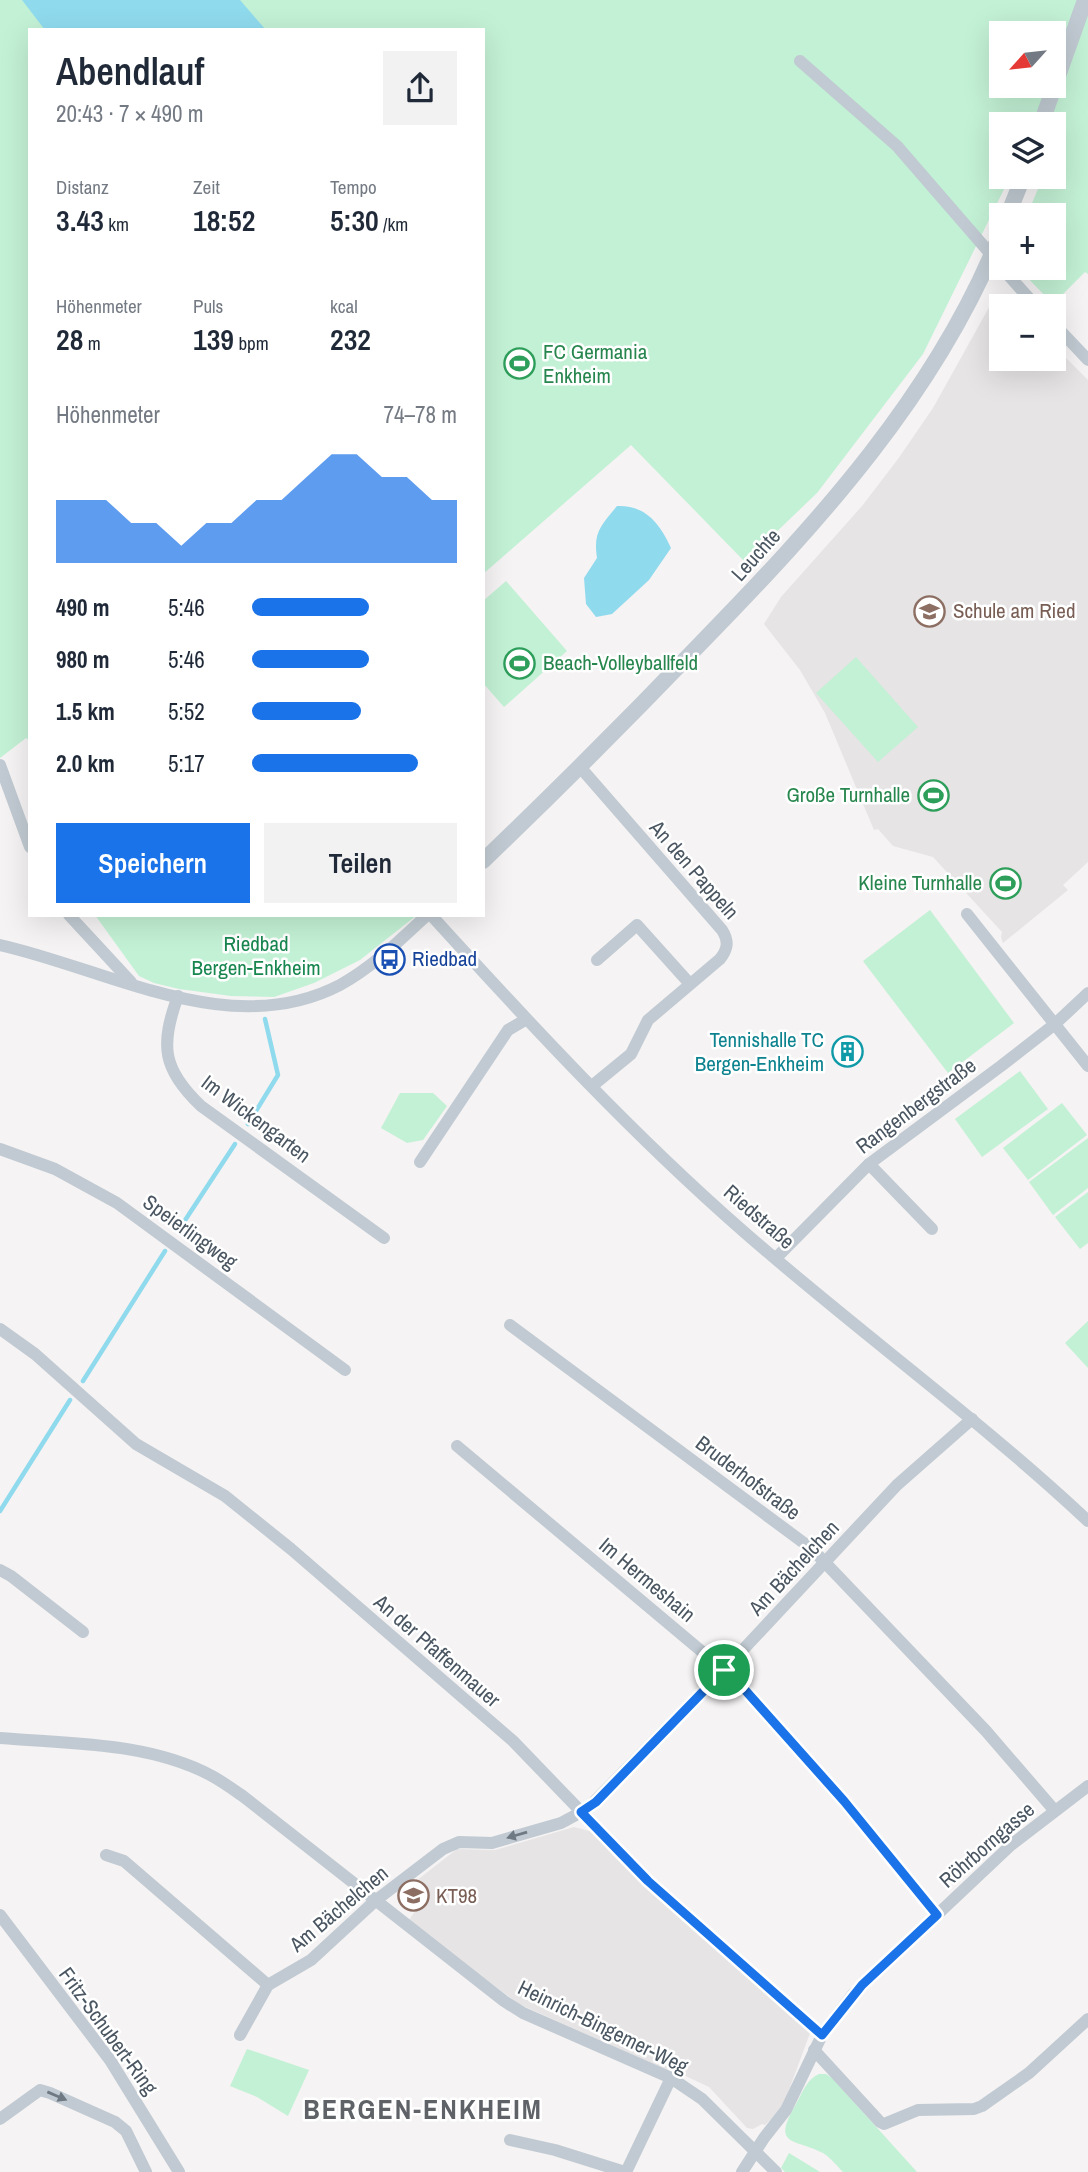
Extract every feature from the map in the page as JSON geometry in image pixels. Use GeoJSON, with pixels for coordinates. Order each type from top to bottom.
{"type":"FeatureCollection","features":[{"type":"Feature","properties":{"kind":"street"},"geometry":{"type":"LineString","coordinates":[[1045,112],[1085,0]]}},
{"type":"Feature","properties":{"kind":"street"},"geometry":{"type":"LineString","coordinates":[[800,61],[897,146],[989,253]]}},
{"type":"Feature","properties":{"kind":"street","name":"Leuchte"},"geometry":{"type":"LineString","coordinates":[[485,859],[580,767],[753,590],[863,465],[989,276]]}},
{"type":"Feature","properties":{"kind":"street"},"geometry":{"type":"LineString","coordinates":[[1013,280],[1025,294]]}},
{"type":"Feature","properties":{"kind":"street"},"geometry":{"type":"LineString","coordinates":[[1066,337],[1088,360]]}},
{"type":"Feature","properties":{"kind":"street"},"geometry":{"type":"LineString","coordinates":[[0,765],[28,842]]}},
{"type":"Feature","properties":{"kind":"street","name":"An den Pappeln"},"geometry":{"type":"LineString","coordinates":[[580,767],[726,936],[727,947],[725,952],[648,1020],[631,1054],[592,1086]]}},
{"type":"Feature","properties":{"kind":"street"},"geometry":{"type":"LineString","coordinates":[[967,914],[1088,1066]]}},
{"type":"Feature","properties":{"kind":"street"},"geometry":{"type":"LineString","coordinates":[[71,917],[132,984]]}},
{"type":"Feature","properties":{"kind":"street"},"geometry":{"type":"LineString","coordinates":[[0,945],[204,1003],[237,1007],[271,1006],[308,998],[341,984],[367,968],[427,917]]}},
{"type":"Feature","properties":{"kind":"street","name":"Riedstraße"},"geometry":{"type":"LineString","coordinates":[[431,917],[525,1020],[743,1232],[1036,1472],[1088,1521]]}},
{"type":"Feature","properties":{"kind":"street"},"geometry":{"type":"LineString","coordinates":[[597,960],[637,925],[690,984]]}},
{"type":"Feature","properties":{"kind":"street","name":"Rangenbergstraße"},"geometry":{"type":"LineString","coordinates":[[776,1258],[869,1164],[1055,1024],[1088,993]]}},
{"type":"Feature","properties":{"kind":"street","name":"Im Wickengarten"},"geometry":{"type":"LineString","coordinates":[[178,996],[167,1025],[167,1045],[170,1065],[181,1085],[201,1105],[384,1238]]}},
{"type":"Feature","properties":{"kind":"street"},"geometry":{"type":"LineString","coordinates":[[420,1161],[508,1030],[525,1020]]}},
{"type":"Feature","properties":{"kind":"street","name":"Speierlingweg"},"geometry":{"type":"LineString","coordinates":[[0,1149],[55,1169],[117,1203],[345,1370]]}},
{"type":"Feature","properties":{"kind":"street"},"geometry":{"type":"LineString","coordinates":[[869,1164],[932,1229]]}},
{"type":"Feature","properties":{"kind":"street","name":"Bruderhofstraße"},"geometry":{"type":"LineString","coordinates":[[510,1325],[812,1549],[986,1731],[1055,1811]]}},
{"type":"Feature","properties":{"kind":"street","name":"An der Pfaffenmauer"},"geometry":{"type":"LineString","coordinates":[[0,1329],[35,1354],[136,1444],[225,1496],[272,1533],[513,1741],[658,1890],[822,2035]]}},
{"type":"Feature","properties":{"kind":"street","name":"Am Bächelchen"},"geometry":{"type":"LineString","coordinates":[[268,1985],[311,1960],[375,1901],[450,1845],[459,1842],[492,1843],[561,1823],[596,1802],[826,1563],[897,1485],[972,1419]]}},
{"type":"Feature","properties":{"kind":"street","name":"Im Hermeshain"},"geometry":{"type":"LineString","coordinates":[[457,1446],[737,1681],[844,1801],[937,1915]]}},
{"type":"Feature","properties":{"kind":"street"},"geometry":{"type":"LineString","coordinates":[[0,1570],[83,1632]]}},
{"type":"Feature","properties":{"kind":"street","name":"Heinrich-Bingemer-Weg"},"geometry":{"type":"LineString","coordinates":[[0,1738],[131,1750],[179,1763],[211,1776],[244,1797],[514,2008],[671,2078],[702,2099],[776,2172]]}},
{"type":"Feature","properties":{"kind":"street","name":"Röhrborngasse"},"geometry":{"type":"LineString","coordinates":[[742,2172],[786,2110],[822,2035],[862,1985],[1011,1845],[1088,1786]]}},
{"type":"Feature","properties":{"kind":"street"},"geometry":{"type":"LineString","coordinates":[[106,1855],[124,1861],[268,1985],[240,2035]]}},
{"type":"Feature","properties":{"kind":"street","name":"Fritz-Schubert-Ring"},"geometry":{"type":"LineString","coordinates":[[0,1915],[88,2029],[179,2172]]}},
{"type":"Feature","properties":{"kind":"street"},"geometry":{"type":"LineString","coordinates":[[814,2050],[884,2124],[918,2110],[974,2109],[982,2106],[1029,2073],[1088,2019]]}},
{"type":"Feature","properties":{"kind":"street"},"geometry":{"type":"LineString","coordinates":[[510,2140],[555,2150],[626,2172],[671,2078]]}},
{"type":"Feature","properties":{"kind":"street"},"geometry":{"type":"LineString","coordinates":[[0,2119],[40,2090],[50,2093],[115,2122],[126,2131],[146,2172]]}},
{"type":"Feature","properties":{"kind":"shaded area","name":"Schule am Ried"},"geometry":{"type":"Polygon","coordinates":[[[989,307],[989,371],[1066,371],[1066,358],[1088,380],[1088,862],[1063,885],[1068,890],[1003,943],[1002,932],[933,857],[893,846],[878,829],[874,830],[825,713],[800,670],[764,624],[781,597],[862,506],[933,408],[989,307]]]}},
{"type":"Feature","properties":{"kind":"shaded area"},"geometry":{"type":"Polygon","coordinates":[[[574,1827],[593,1832],[645,1886],[810,2033],[782,2109],[765,2125],[747,2128],[709,2087],[519,2004],[408,1921],[422,1902],[416,1881],[457,1849],[495,1850],[574,1827]]]}},
{"type":"Feature","properties":{"kind":"green space"},"geometry":{"type":"Polygon","coordinates":[[[0,0],[1088,0],[1088,274],[1085,272],[1063,294],[1043,294],[1030,280],[1066,280],[1066,203],[1032,203],[1038,189],[1066,189],[1066,112],[989,112],[989,189],[1004,189],[997,203],[989,203],[989,220],[923,354],[817,493],[745,562],[631,445],[485,572],[485,28],[28,28],[28,740],[26,738],[0,758],[0,0]]]}},
{"type":"Feature","properties":{"kind":"green space"},"geometry":{"type":"Polygon","coordinates":[[[506,581],[567,651],[504,707],[485,685],[485,599],[506,581]]]}},
{"type":"Feature","properties":{"kind":"green space"},"geometry":{"type":"Polygon","coordinates":[[[856,657],[918,727],[878,762],[816,693],[856,657]]]}},
{"type":"Feature","properties":{"kind":"green space"},"geometry":{"type":"Polygon","coordinates":[[[930,910],[1014,1023],[948,1073],[863,961],[930,910]]]}},
{"type":"Feature","properties":{"kind":"green space","name":"Riedbad Bergen-Enkheim"},"geometry":{"type":"Polygon","coordinates":[[[96,917],[414,917],[360,960],[314,983],[274,997],[231,996],[179,989],[139,976],[96,917]]]}},
{"type":"Feature","properties":{"kind":"green space"},"geometry":{"type":"Polygon","coordinates":[[[1020,1071],[1048,1109],[982,1157],[955,1119],[1020,1071]]]}},
{"type":"Feature","properties":{"kind":"green space"},"geometry":{"type":"Polygon","coordinates":[[[400,1093],[433,1093],[447,1106],[423,1140],[407,1143],[381,1128],[400,1093]]]}},
{"type":"Feature","properties":{"kind":"green space"},"geometry":{"type":"Polygon","coordinates":[[[1062,1103],[1087,1135],[1028,1180],[1003,1148],[1062,1103]]]}},
{"type":"Feature","properties":{"kind":"green space"},"geometry":{"type":"Polygon","coordinates":[[[1088,1138],[1088,1188],[1053,1215],[1029,1182],[1088,1138]]]}},
{"type":"Feature","properties":{"kind":"green space"},"geometry":{"type":"Polygon","coordinates":[[[1088,1192],[1088,1243],[1080,1249],[1055,1217],[1088,1192]]]}},
{"type":"Feature","properties":{"kind":"green space"},"geometry":{"type":"Polygon","coordinates":[[[1088,1321],[1088,1368],[1065,1343],[1088,1321]]]}},
{"type":"Feature","properties":{"kind":"green space"},"geometry":{"type":"Polygon","coordinates":[[[247,2049],[309,2070],[288,2116],[257,2097],[230,2086],[247,2049]]]}},
{"type":"Feature","properties":{"kind":"green space"},"geometry":{"type":"Polygon","coordinates":[[[819,2074],[832,2078],[917,2172],[843,2172],[823,2153],[789,2139],[786,2128],[789,2118],[805,2087],[819,2074]]]}},
{"type":"Feature","properties":{"kind":"green space"},"geometry":{"type":"Polygon","coordinates":[[[789,2153],[820,2172],[785,2172],[781,2168],[789,2153]]]}},
{"type":"Feature","properties":{"kind":"water"},"geometry":{"type":"Polygon","coordinates":[[[22,0],[240,0],[264,28],[43,28],[22,0]]]}},
{"type":"Feature","properties":{"kind":"water"},"geometry":{"type":"Polygon","coordinates":[[[617,506],[636,509],[651,518],[671,548],[649,580],[612,614],[596,617],[586,604],[584,578],[597,558],[597,535],[617,506]]]}},
{"type":"Feature","properties":{"kind":"waterway"},"geometry":{"type":"LineString","coordinates":[[248,1124],[278,1075],[265,1019]]}},
{"type":"Feature","properties":{"kind":"waterway"},"geometry":{"type":"LineString","coordinates":[[178,1231],[235,1144]]}},
{"type":"Feature","properties":{"kind":"waterway"},"geometry":{"type":"LineString","coordinates":[[83,1381],[165,1251]]}},
{"type":"Feature","properties":{"kind":"waterway"},"geometry":{"type":"LineString","coordinates":[[0,1511],[70,1400]]}},
{"type":"Feature","properties":{"kind":"place","name":"FC Germania Enkheim"},"geometry":{"type":"Point","coordinates":[520,364]}},
{"type":"Feature","properties":{"kind":"place","name":"Schule am Ried"},"geometry":{"type":"Point","coordinates":[930,611]}},
{"type":"Feature","properties":{"kind":"place","name":"Beach-Volleyballfeld"},"geometry":{"type":"Point","coordinates":[520,663]}},
{"type":"Feature","properties":{"kind":"place","name":"Große Turnhalle"},"geometry":{"type":"Point","coordinates":[933,795]}},
{"type":"Feature","properties":{"kind":"place","name":"Kleine Turnhalle"},"geometry":{"type":"Point","coordinates":[1005,883]}},
{"type":"Feature","properties":{"kind":"place","name":"Riedbad"},"geometry":{"type":"Point","coordinates":[389,959]}},
{"type":"Feature","properties":{"kind":"place","name":"Tennishalle TC Bergen-Enkheim"},"geometry":{"type":"Point","coordinates":[847,1052]}},
{"type":"Feature","properties":{"kind":"place","name":"KT98"},"geometry":{"type":"Point","coordinates":[413,1896]}},
{"type":"Feature","properties":{"kind":"district","name":"BERGEN-ENKHEIM"},"geometry":{"type":"Point","coordinates":[423,2109]}},
{"type":"Feature","properties":{"kind":"route"},"geometry":{"type":"LineString","coordinates":[[724,1670],[737,1681],[844,1801],[937,1915],[862,1985],[822,2035],[648,1881],[581,1812],[596,1802],[724,1670]]}}]}
